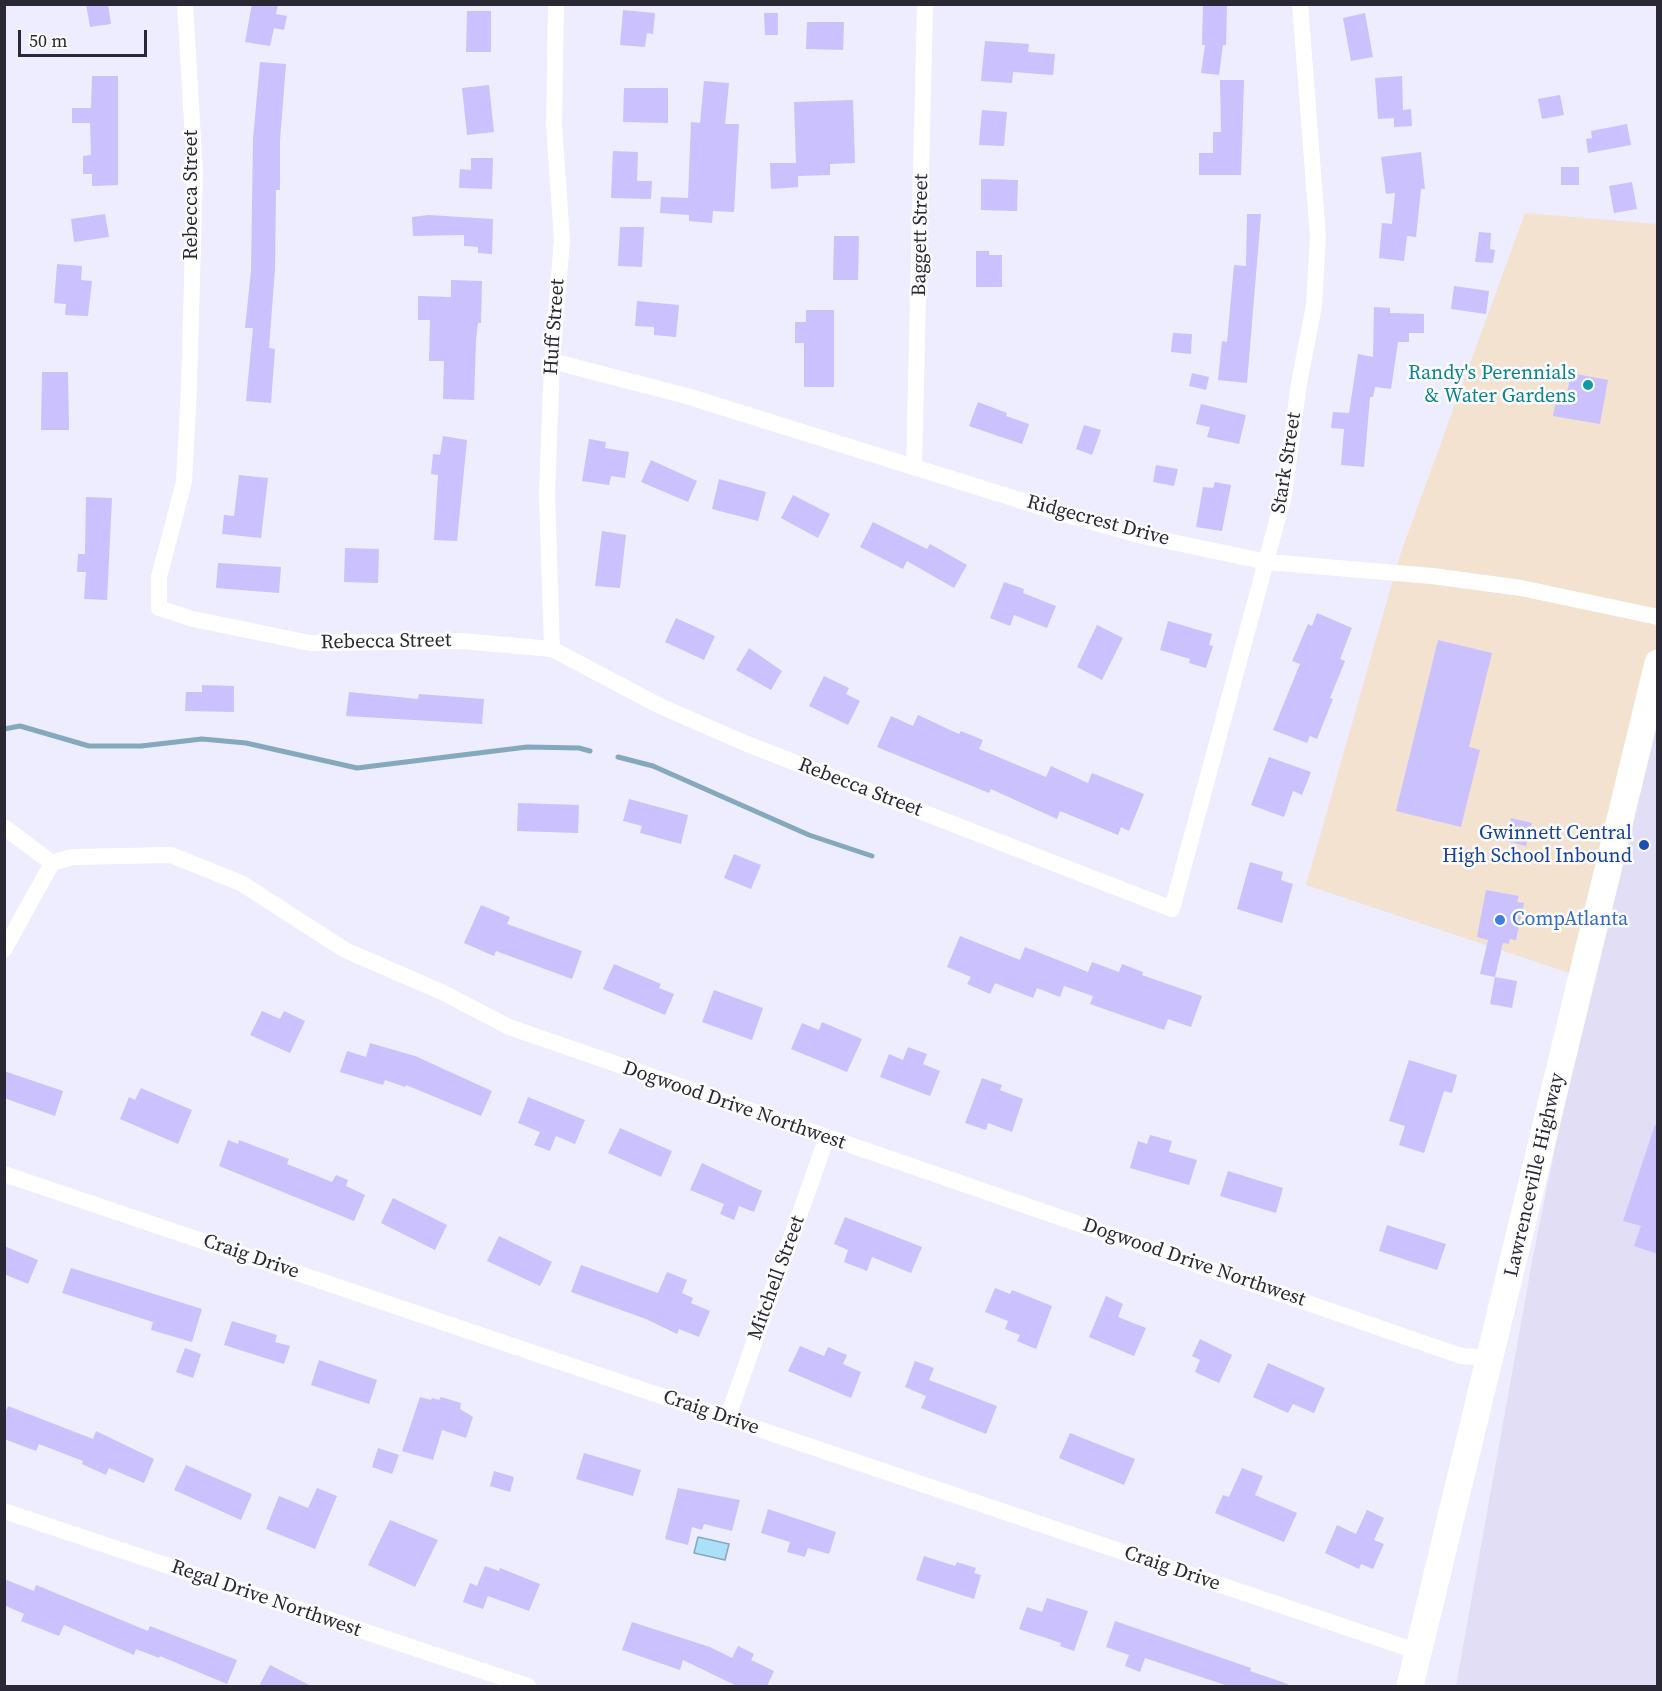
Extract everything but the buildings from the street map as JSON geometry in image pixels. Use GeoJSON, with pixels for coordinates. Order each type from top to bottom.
{"type":"FeatureCollection","features":[{"type":"Feature","properties":{"kind":"main road","name":"Lawrenceville Highway"},"geometry":{"type":"LineString","coordinates":[[1410,1686],[1492,1358],[1658,663]]}},
{"type":"Feature","properties":{"kind":"street","name":"Rebecca Street"},"geometry":{"type":"LineString","coordinates":[[184,4],[195,172],[189,388],[184,482],[159,577],[159,608],[193,619],[310,643],[461,641],[552,649],[660,706],[747,744],[1172,909]]}},
{"type":"Feature","properties":{"kind":"street","name":"Huff Street"},"geometry":{"type":"LineString","coordinates":[[552,649],[547,494],[552,361],[562,240],[554,125],[556,4]]}},
{"type":"Feature","properties":{"kind":"street","name":"Baggett Street"},"geometry":{"type":"LineString","coordinates":[[914,466],[926,4]]}},
{"type":"Feature","properties":{"kind":"street","name":"Stark Street"},"geometry":{"type":"LineString","coordinates":[[1172,909],[1284,495],[1299,383],[1314,306],[1318,237],[1300,4]]}},
{"type":"Feature","properties":{"kind":"street","name":"Ridgecrest Drive"},"geometry":{"type":"LineString","coordinates":[[552,361],[668,391],[1064,514],[1139,535],[1267,562],[1432,576],[1521,588],[1658,617]]}},
{"type":"Feature","properties":{"kind":"street"},"geometry":{"type":"LineString","coordinates":[[4,827],[52,863],[4,950]]}},
{"type":"Feature","properties":{"kind":"street","name":"Dogwood Drive Northwest"},"geometry":{"type":"LineString","coordinates":[[52,863],[72,857],[171,855],[241,883],[345,951],[444,993],[509,1027],[1461,1356],[1492,1358]]}},
{"type":"Feature","properties":{"kind":"street","name":"Mitchell Street"},"geometry":{"type":"LineString","coordinates":[[728,1419],[828,1137]]}},
{"type":"Feature","properties":{"kind":"street","name":"Craig Drive"},"geometry":{"type":"LineString","coordinates":[[4,1174],[1419,1652]]}},
{"type":"Feature","properties":{"kind":"street","name":"Regal Drive Northwest"},"geometry":{"type":"LineString","coordinates":[[4,1511],[528,1686]]}},
{"type":"Feature","properties":{"kind":"shaded area"},"geometry":{"type":"Polygon","coordinates":[[[1525,213],[1657,224],[1657,653],[1590,980],[1306,885],[1400,555],[1525,213]]]}},
{"type":"Feature","properties":{"kind":"shaded area"},"geometry":{"type":"Polygon","coordinates":[[[1657,653],[1657,1686],[1456,1686],[1533,1256],[1657,653]]]}},
{"type":"Feature","properties":{"kind":"water"},"geometry":{"type":"Polygon","coordinates":[[[698,1537],[729,1544],[725,1560],[694,1553],[698,1537]]]}},
{"type":"Feature","properties":{"kind":"waterway"},"geometry":{"type":"LineString","coordinates":[[4,729],[20,726],[89,746],[141,746],[202,739],[246,743],[357,768],[527,747],[579,748],[590,751]]}},
{"type":"Feature","properties":{"kind":"waterway"},"geometry":{"type":"LineString","coordinates":[[618,757],[653,766],[809,835],[872,856]]}},
{"type":"Feature","properties":{"kind":"place","name":"Randy's Perennials & Water Gardens"},"geometry":{"type":"Point","coordinates":[1588,385]}},
{"type":"Feature","properties":{"kind":"place","name":"Gwinnett Central High School Inbound"},"geometry":{"type":"Point","coordinates":[1644,845]}},
{"type":"Feature","properties":{"kind":"place","name":"CompAtlanta"},"geometry":{"type":"Point","coordinates":[1500,920]}}]}
